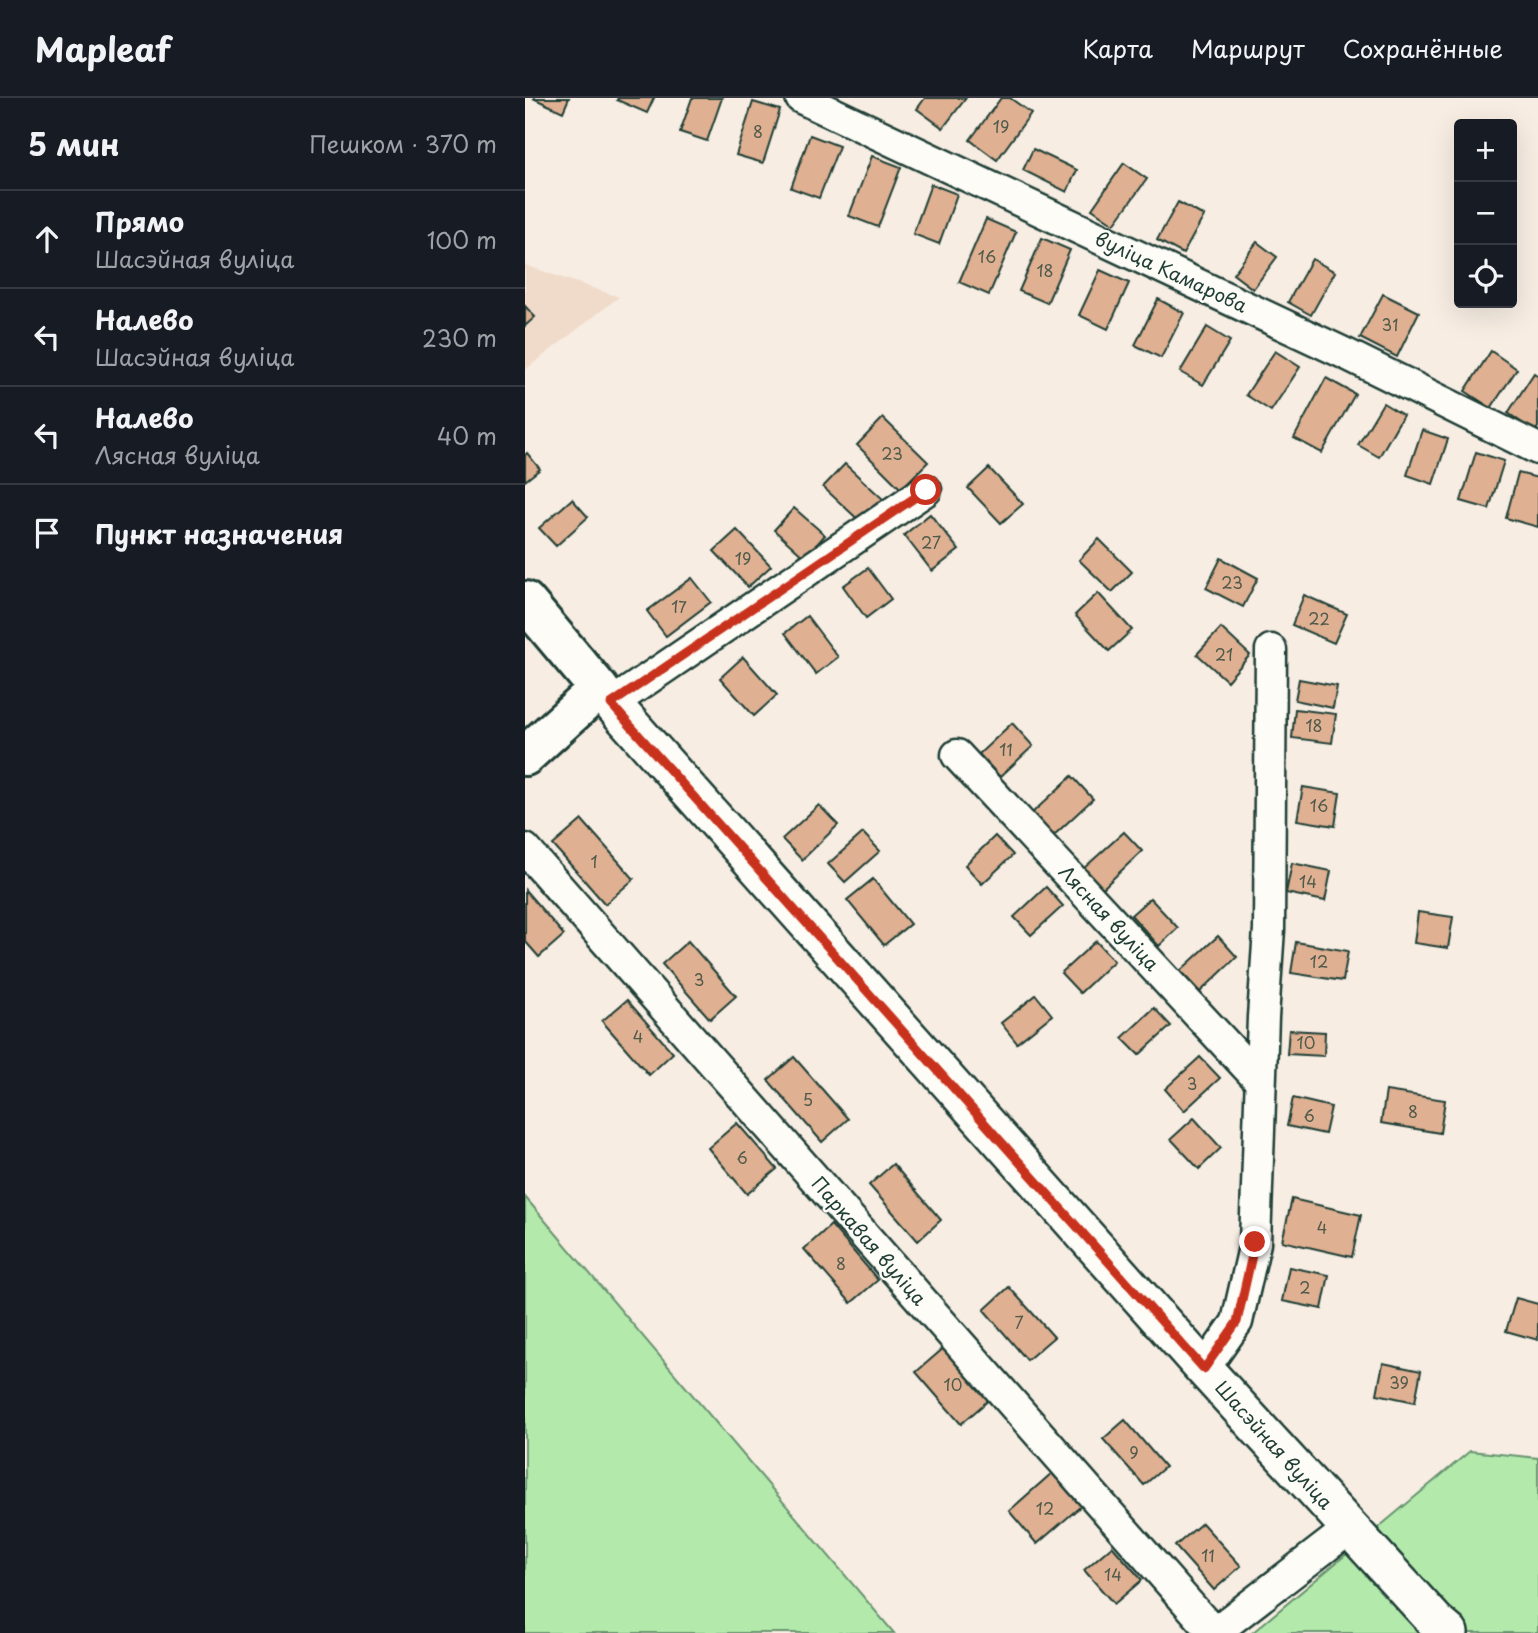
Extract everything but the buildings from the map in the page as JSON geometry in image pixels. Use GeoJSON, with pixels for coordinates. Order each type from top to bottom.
{"type":"FeatureCollection","features":[{"type":"Feature","properties":{"kind":"main road","name":"Шасэйная вуліца"},"geometry":{"type":"LineString","coordinates":[[525,601],[605,696]]}},
{"type":"Feature","properties":{"kind":"main road"},"geometry":{"type":"LineString","coordinates":[[525,756],[605,696]]}},
{"type":"Feature","properties":{"kind":"street","name":"вуліца Камарова"},"geometry":{"type":"LineString","coordinates":[[801,98],[1348,355],[1538,449]]}},
{"type":"Feature","properties":{"kind":"street"},"geometry":{"type":"LineString","coordinates":[[605,696],[926,490]]}},
{"type":"Feature","properties":{"kind":"street"},"geometry":{"type":"LineString","coordinates":[[1204,1369],[1237,1322],[1255,1242],[1260,1082],[1269,929],[1271,650]]}},
{"type":"Feature","properties":{"kind":"street","name":"Шасэйная вуліца"},"geometry":{"type":"LineString","coordinates":[[605,696],[1204,1369],[1349,1529],[1449,1633]]}},
{"type":"Feature","properties":{"kind":"street","name":"Лясная вуліца"},"geometry":{"type":"LineString","coordinates":[[957,755],[1260,1082]]}},
{"type":"Feature","properties":{"kind":"street","name":"Паркавая вуліца"},"geometry":{"type":"LineString","coordinates":[[525,849],[1214,1633]]}},
{"type":"Feature","properties":{"kind":"street"},"geometry":{"type":"LineString","coordinates":[[1214,1633],[1349,1529]]}},
{"type":"Feature","properties":{"kind":"shaded area"},"geometry":{"type":"Polygon","coordinates":[[[525,265],[619,297],[525,370],[525,265]]]}},
{"type":"Feature","properties":{"kind":"green space"},"geometry":{"type":"Polygon","coordinates":[[[525,1197],[894,1633],[525,1633],[525,1197]]]}},
{"type":"Feature","properties":{"kind":"green space"},"geometry":{"type":"Polygon","coordinates":[[[1470,1451],[1538,1458],[1538,1633],[1252,1633],[1470,1451]]]}},
{"type":"Feature","properties":{"kind":"route"},"geometry":{"type":"LineString","coordinates":[[926,490],[611,704],[1204,1369],[1237,1322],[1255,1242]]}}]}
